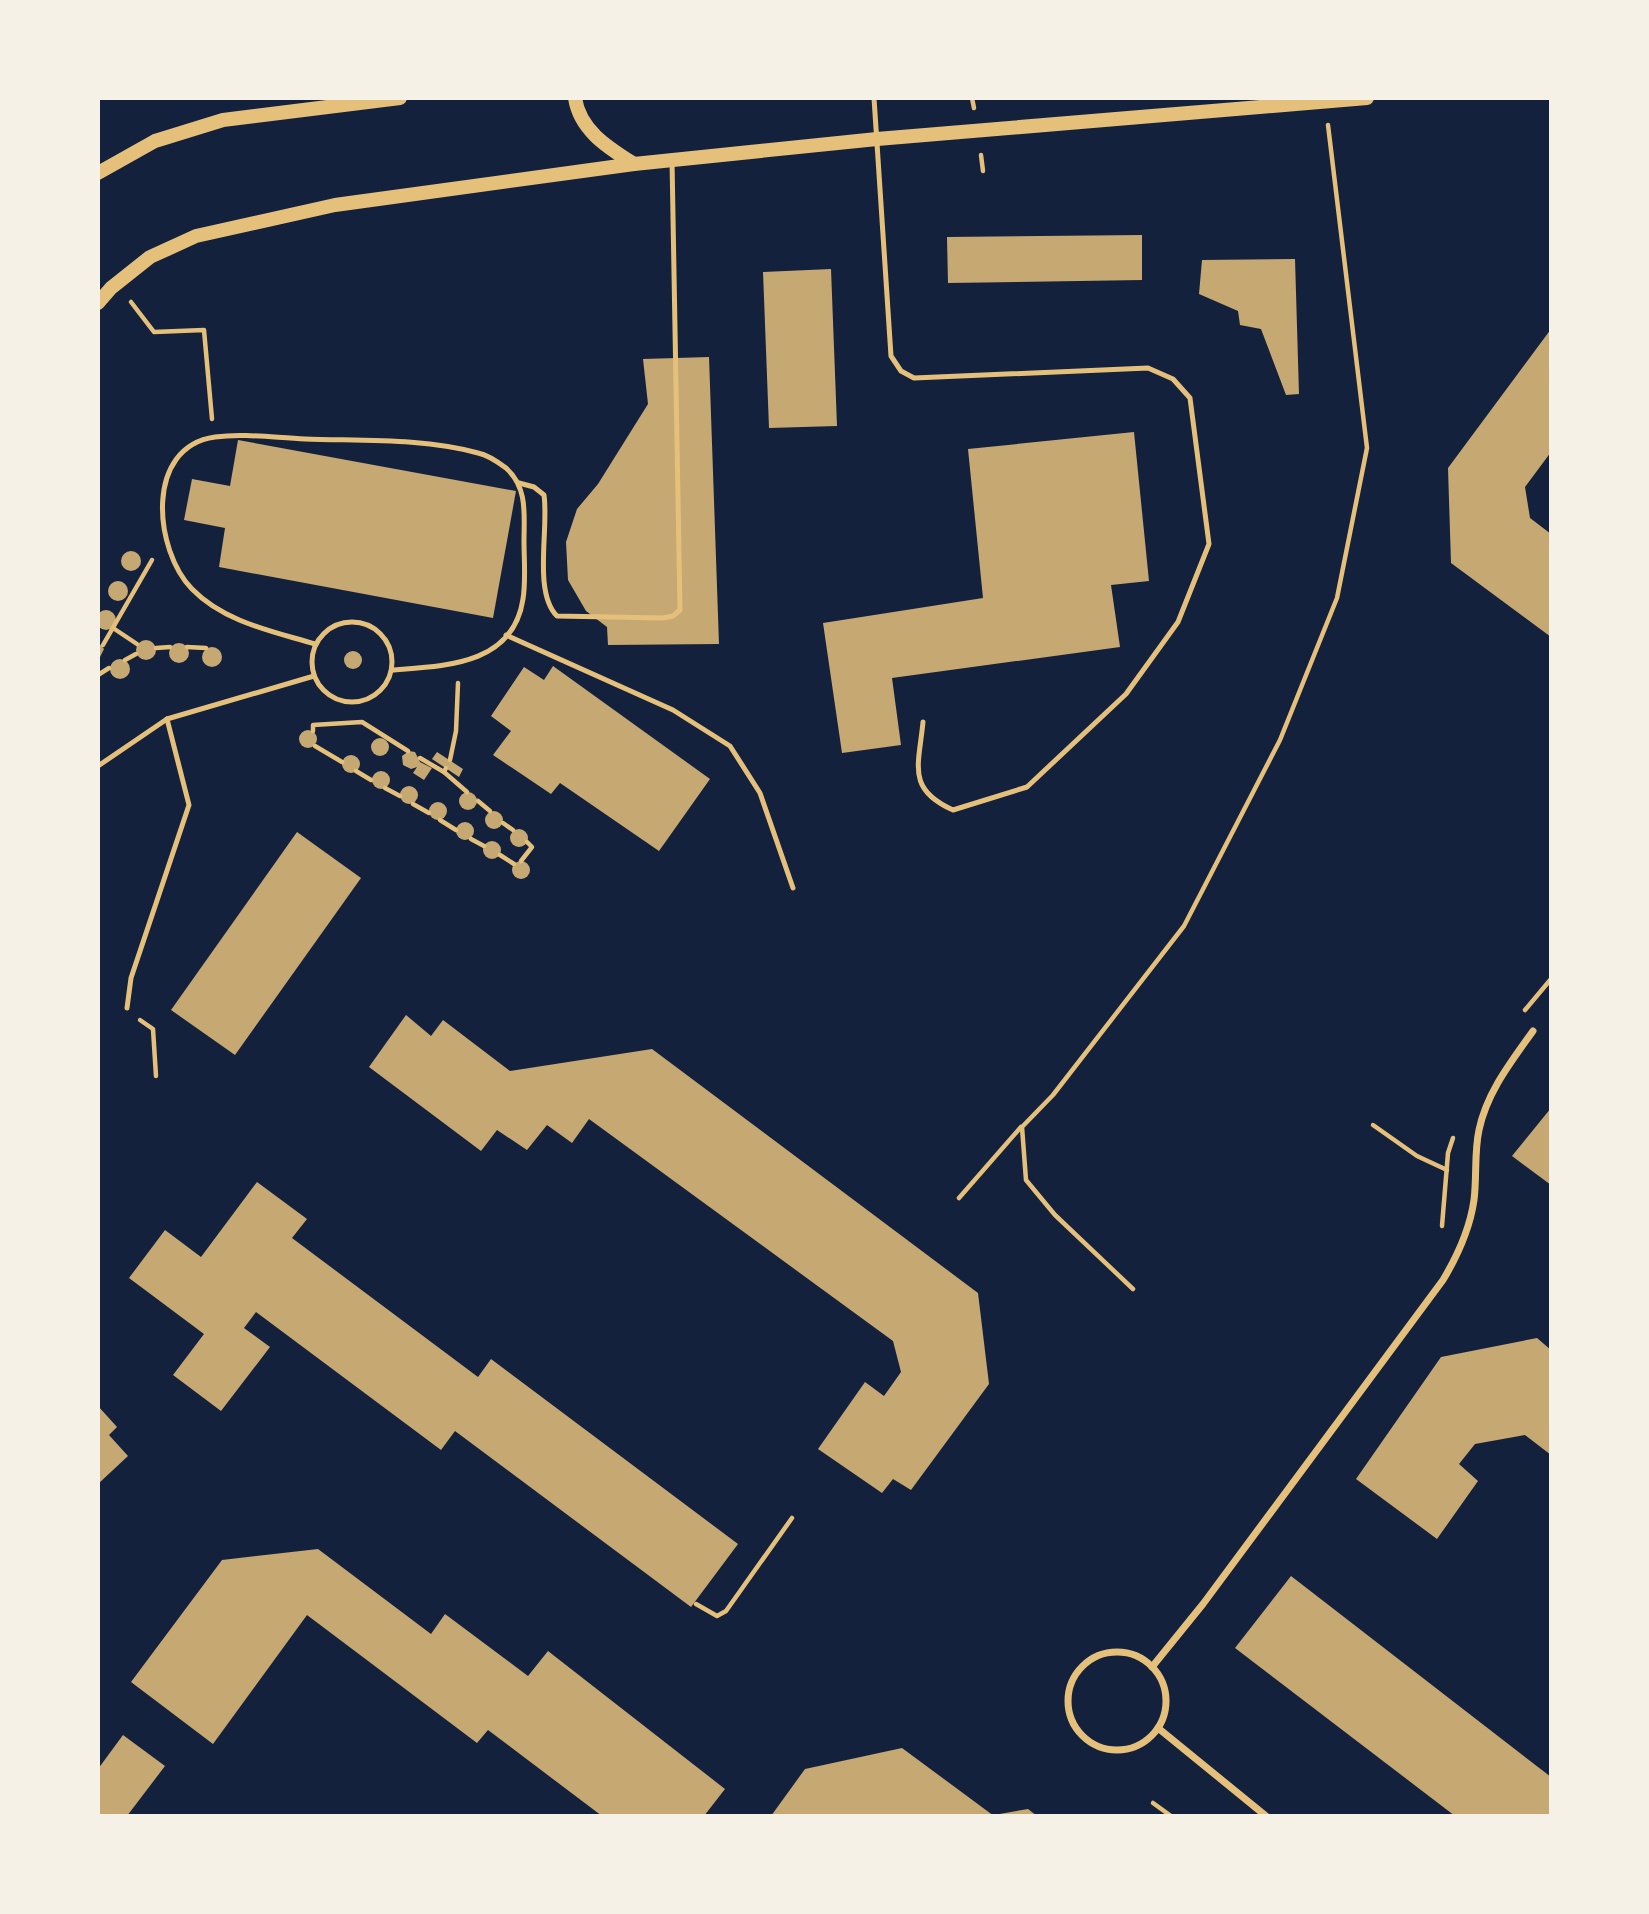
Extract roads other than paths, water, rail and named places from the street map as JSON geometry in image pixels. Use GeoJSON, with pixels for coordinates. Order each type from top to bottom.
{"type":"FeatureCollection","features":[{"type":"Feature","properties":{"kind":"main road"},"geometry":{"type":"LineString","coordinates":[[98,173],[155,141],[223,120],[400,98]]}},
{"type":"Feature","properties":{"kind":"main road"},"geometry":{"type":"LineString","coordinates":[[575,98],[583,122],[596,136],[634,164]]}},
{"type":"Feature","properties":{"kind":"main road"},"geometry":{"type":"LineString","coordinates":[[98,303],[111,288],[150,257],[196,236],[335,205],[672,160],[877,139],[1367,98]]}},
{"type":"Feature","properties":{"kind":"street"},"geometry":{"type":"LineString","coordinates":[[1152,1667],[1212,1593],[1443,1280],[1461,1246],[1474,1200],[1476,1144],[1487,1104],[1503,1072],[1533,1031]]}},
{"type":"Feature","properties":{"kind":"street"},"geometry":{"type":"LineString","coordinates":[[1121,1653],[1138,1657],[1152,1667],[1166,1696],[1165,1713],[1158,1728],[1138,1745],[1113,1751],[1096,1745],[1082,1735],[1072,1721],[1068,1704],[1070,1688],[1077,1672],[1089,1661],[1105,1654],[1121,1653]]}},
{"type":"Feature","properties":{"kind":"street"},"geometry":{"type":"LineString","coordinates":[[1158,1728],[1266,1816]]}},
{"type":"Feature","properties":{"kind":"lane"},"geometry":{"type":"LineString","coordinates":[[874,98],[891,356],[901,371],[914,378],[1147,368],[1173,379],[1190,398],[1209,544],[1178,622],[1126,694],[1027,787],[953,810],[931,800],[918,779],[923,722]]}},
{"type":"Feature","properties":{"kind":"lane"},"geometry":{"type":"LineString","coordinates":[[519,483],[534,487],[544,495],[544,590],[548,607],[557,616],[663,618],[673,616],[680,610],[672,160]]}},
{"type":"Feature","properties":{"kind":"lane"},"geometry":{"type":"LineString","coordinates":[[316,644],[239,621],[191,588],[169,553],[162,520],[165,485],[181,455],[201,441],[214,437],[413,442],[480,453],[505,467],[519,483],[524,499],[523,600],[516,621],[492,648],[458,665],[392,670]]}},
{"type":"Feature","properties":{"kind":"lane"},"geometry":{"type":"LineString","coordinates":[[358,621],[371,626],[389,644],[392,670],[382,690],[372,697],[350,702],[328,694],[314,676],[312,654],[316,644],[333,626],[358,621]]}},
{"type":"Feature","properties":{"kind":"lane"},"geometry":{"type":"LineString","coordinates":[[506,635],[673,710],[730,746],[760,793],[793,888]]}},
{"type":"Feature","properties":{"kind":"lane"},"geometry":{"type":"LineString","coordinates":[[98,766],[167,719],[314,676]]}},
{"type":"Feature","properties":{"kind":"lane"},"geometry":{"type":"LineString","coordinates":[[127,1007],[131,978],[189,805],[184,775],[167,719]]}}]}
